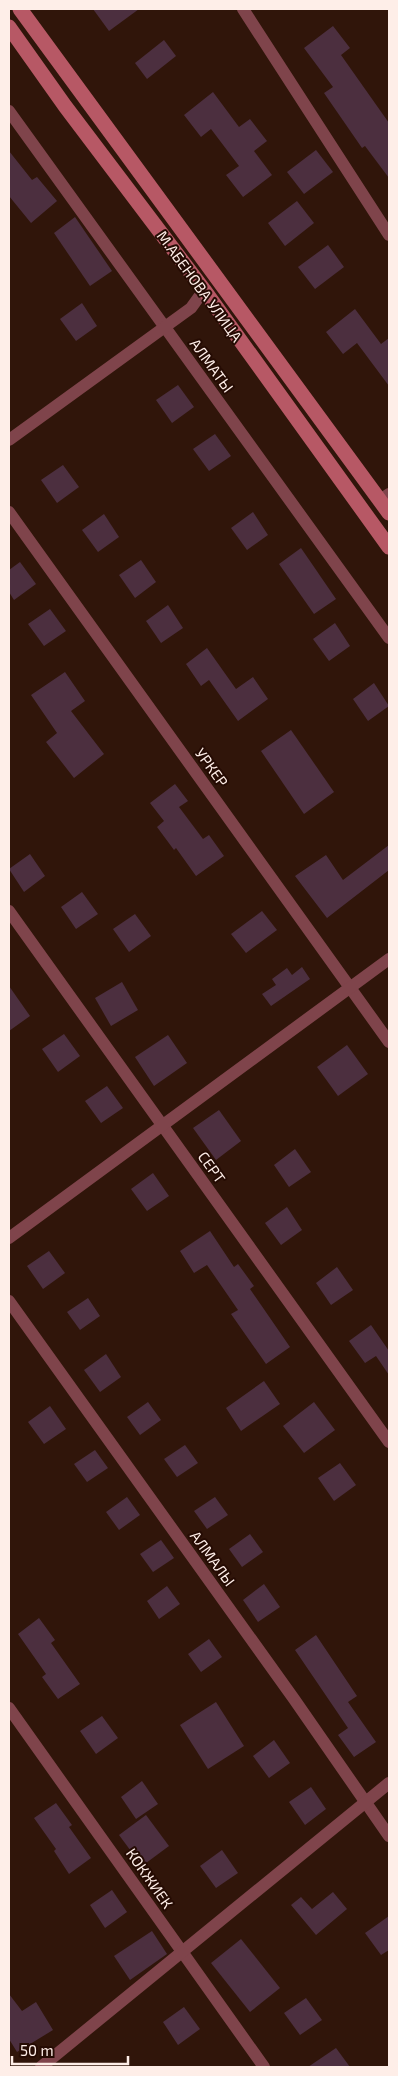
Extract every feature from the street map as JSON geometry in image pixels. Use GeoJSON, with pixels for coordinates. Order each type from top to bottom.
{"type":"FeatureCollection","features":[{"type":"Feature","properties":{"kind":"main road","name":"М.АБЕНОВА УЛИЦА"},"geometry":{"type":"LineString","coordinates":[[20,9],[385,497],[389,513]]}},
{"type":"Feature","properties":{"kind":"main road","name":"М.АБЕНОВА УЛИЦА"},"geometry":{"type":"LineString","coordinates":[[9,27],[65,106],[204,290],[389,547]]}},
{"type":"Feature","properties":{"kind":"street"},"geometry":{"type":"LineString","coordinates":[[243,9],[389,235]]}},
{"type":"Feature","properties":{"kind":"street","name":"АЛМАТЫ"},"geometry":{"type":"LineString","coordinates":[[9,111],[389,638]]}},
{"type":"Feature","properties":{"kind":"street"},"geometry":{"type":"LineString","coordinates":[[9,440],[192,308],[204,290]]}},
{"type":"Feature","properties":{"kind":"street","name":"УРКЕР"},"geometry":{"type":"LineString","coordinates":[[9,512],[389,1042]]}},
{"type":"Feature","properties":{"kind":"street","name":"СЕРТ"},"geometry":{"type":"LineString","coordinates":[[9,912],[389,1442]]}},
{"type":"Feature","properties":{"kind":"street"},"geometry":{"type":"LineString","coordinates":[[9,1238],[389,959]]}},
{"type":"Feature","properties":{"kind":"street","name":"АЛМАЛЫ"},"geometry":{"type":"LineString","coordinates":[[9,1301],[294,1699],[389,1836]]}},
{"type":"Feature","properties":{"kind":"street","name":"КОКЖИЕК"},"geometry":{"type":"LineString","coordinates":[[9,1708],[264,2067]]}},
{"type":"Feature","properties":{"kind":"street"},"geometry":{"type":"LineString","coordinates":[[41,2067],[389,1783]]}},
{"type":"Feature","properties":{"kind":"building"},"geometry":{"type":"Polygon","coordinates":[[[93,9],[139,9],[109,31],[93,9]]]}},
{"type":"Feature","properties":{"kind":"building"},"geometry":{"type":"Polygon","coordinates":[[[333,26],[350,48],[341,55],[389,123],[389,178],[365,146],[362,148],[324,93],[333,87],[304,48],[333,26]]]}},
{"type":"Feature","properties":{"kind":"building"},"geometry":{"type":"Polygon","coordinates":[[[164,40],[176,56],[147,79],[135,63],[164,40]]]}},
{"type":"Feature","properties":{"kind":"building"},"geometry":{"type":"Polygon","coordinates":[[[213,92],[239,127],[250,119],[267,141],[254,151],[272,175],[243,197],[226,175],[239,166],[211,129],[201,137],[184,115],[213,92]]]}},
{"type":"Feature","properties":{"kind":"building"},"geometry":{"type":"Polygon","coordinates":[[[316,150],[333,172],[304,194],[287,172],[316,150]]]}},
{"type":"Feature","properties":{"kind":"building"},"geometry":{"type":"Polygon","coordinates":[[[9,151],[32,180],[37,177],[57,201],[31,223],[9,196],[9,151]]]}},
{"type":"Feature","properties":{"kind":"building"},"geometry":{"type":"Polygon","coordinates":[[[297,201],[314,223],[285,246],[268,223],[297,201]]]}},
{"type":"Feature","properties":{"kind":"building"},"geometry":{"type":"Polygon","coordinates":[[[75,217],[112,271],[90,286],[54,233],[75,217]]]}},
{"type":"Feature","properties":{"kind":"building"},"geometry":{"type":"Polygon","coordinates":[[[328,245],[344,267],[315,289],[298,267],[328,245]]]}},
{"type":"Feature","properties":{"kind":"building"},"geometry":{"type":"Polygon","coordinates":[[[82,303],[97,326],[76,341],[60,319],[82,303]]]}},
{"type":"Feature","properties":{"kind":"building"},"geometry":{"type":"Polygon","coordinates":[[[355,309],[381,344],[389,338],[389,386],[357,343],[343,354],[326,332],[355,309]]]}},
{"type":"Feature","properties":{"kind":"building"},"geometry":{"type":"Polygon","coordinates":[[[178,385],[194,407],[172,423],[156,400],[178,385]]]}},
{"type":"Feature","properties":{"kind":"building"},"geometry":{"type":"Polygon","coordinates":[[[215,434],[231,456],[209,471],[193,449],[215,434]]]}},
{"type":"Feature","properties":{"kind":"building"},"geometry":{"type":"Polygon","coordinates":[[[63,465],[79,487],[57,503],[41,480],[63,465]]]}},
{"type":"Feature","properties":{"kind":"building"},"geometry":{"type":"Polygon","coordinates":[[[253,512],[268,535],[247,550],[231,528],[253,512]]]}},
{"type":"Feature","properties":{"kind":"building"},"geometry":{"type":"Polygon","coordinates":[[[104,514],[119,537],[98,552],[82,530],[104,514]]]}},
{"type":"Feature","properties":{"kind":"building"},"geometry":{"type":"Polygon","coordinates":[[[301,548],[336,599],[314,614],[279,564],[301,548]]]}},
{"type":"Feature","properties":{"kind":"building"},"geometry":{"type":"Polygon","coordinates":[[[141,560],[156,582],[135,598],[119,575],[141,560]]]}},
{"type":"Feature","properties":{"kind":"building"},"geometry":{"type":"Polygon","coordinates":[[[20,562],[36,584],[14,600],[9,592],[9,570],[20,562]]]}},
{"type":"Feature","properties":{"kind":"building"},"geometry":{"type":"Polygon","coordinates":[[[168,605],[183,628],[161,643],[146,621],[168,605]]]}},
{"type":"Feature","properties":{"kind":"building"},"geometry":{"type":"Polygon","coordinates":[[[50,609],[66,631],[44,646],[28,624],[50,609]]]}},
{"type":"Feature","properties":{"kind":"building"},"geometry":{"type":"Polygon","coordinates":[[[335,623],[350,646],[329,661],[313,639],[335,623]]]}},
{"type":"Feature","properties":{"kind":"building"},"geometry":{"type":"Polygon","coordinates":[[[207,648],[236,689],[253,677],[268,699],[238,721],[209,680],[201,686],[186,664],[207,648]]]}},
{"type":"Feature","properties":{"kind":"building"},"geometry":{"type":"Polygon","coordinates":[[[65,672],[85,701],[71,711],[104,754],[74,778],[46,742],[57,733],[31,695],[65,672]]]}},
{"type":"Feature","properties":{"kind":"building"},"geometry":{"type":"Polygon","coordinates":[[[374,683],[389,706],[368,721],[353,699],[374,683]]]}},
{"type":"Feature","properties":{"kind":"building"},"geometry":{"type":"Polygon","coordinates":[[[291,730],[334,792],[304,814],[261,751],[291,730]]]}},
{"type":"Feature","properties":{"kind":"building"},"geometry":{"type":"Polygon","coordinates":[[[175,784],[188,801],[179,807],[203,839],[209,835],[224,856],[196,876],[176,848],[174,850],[157,827],[164,821],[150,803],[175,784]]]}},
{"type":"Feature","properties":{"kind":"building"},"geometry":{"type":"Polygon","coordinates":[[[389,845],[389,870],[327,918],[295,876],[326,855],[343,880],[389,845]]]}},
{"type":"Feature","properties":{"kind":"building"},"geometry":{"type":"Polygon","coordinates":[[[30,854],[45,876],[24,892],[9,869],[30,854]]]}},
{"type":"Feature","properties":{"kind":"building"},"geometry":{"type":"Polygon","coordinates":[[[82,892],[98,914],[76,929],[61,907],[82,892]]]}},
{"type":"Feature","properties":{"kind":"building"},"geometry":{"type":"Polygon","coordinates":[[[262,911],[277,930],[246,953],[231,934],[262,911]]]}},
{"type":"Feature","properties":{"kind":"building"},"geometry":{"type":"Polygon","coordinates":[[[135,914],[151,936],[129,952],[113,929],[135,914]]]}},
{"type":"Feature","properties":{"kind":"building"},"geometry":{"type":"Polygon","coordinates":[[[302,967],[310,979],[271,1006],[262,994],[276,985],[272,979],[287,968],[292,975],[302,967]]]}},
{"type":"Feature","properties":{"kind":"building"},"geometry":{"type":"Polygon","coordinates":[[[122,982],[138,1010],[111,1026],[95,998],[122,982]]]}},
{"type":"Feature","properties":{"kind":"building"},"geometry":{"type":"Polygon","coordinates":[[[9,986],[30,1016],[9,1031],[9,986]]]}},
{"type":"Feature","properties":{"kind":"building"},"geometry":{"type":"Polygon","coordinates":[[[64,1034],[80,1056],[58,1072],[42,1049],[64,1034]]]}},
{"type":"Feature","properties":{"kind":"building"},"geometry":{"type":"Polygon","coordinates":[[[168,1035],[187,1063],[154,1086],[135,1057],[168,1035]]]}},
{"type":"Feature","properties":{"kind":"building"},"geometry":{"type":"Polygon","coordinates":[[[347,1045],[368,1074],[338,1096],[317,1067],[347,1045]]]}},
{"type":"Feature","properties":{"kind":"building"},"geometry":{"type":"Polygon","coordinates":[[[107,1086],[123,1108],[101,1123],[85,1101],[107,1086]]]}},
{"type":"Feature","properties":{"kind":"building"},"geometry":{"type":"Polygon","coordinates":[[[219,1110],[241,1141],[216,1160],[193,1128],[219,1110]]]}},
{"type":"Feature","properties":{"kind":"building"},"geometry":{"type":"Polygon","coordinates":[[[295,1149],[311,1172],[289,1187],[274,1165],[295,1149]]]}},
{"type":"Feature","properties":{"kind":"building"},"geometry":{"type":"Polygon","coordinates":[[[153,1173],[169,1196],[147,1211],[131,1189],[153,1173]]]}},
{"type":"Feature","properties":{"kind":"building"},"geometry":{"type":"Polygon","coordinates":[[[287,1207],[302,1230],[281,1245],[265,1223],[287,1207]]]}},
{"type":"Feature","properties":{"kind":"building"},"geometry":{"type":"Polygon","coordinates":[[[210,1231],[234,1267],[238,1264],[254,1286],[250,1289],[290,1347],[266,1364],[231,1314],[238,1310],[207,1265],[194,1273],[180,1251],[210,1231]]]}},
{"type":"Feature","properties":{"kind":"building"},"geometry":{"type":"Polygon","coordinates":[[[49,1251],[65,1273],[43,1289],[27,1266],[49,1251]]]}},
{"type":"Feature","properties":{"kind":"building"},"geometry":{"type":"Polygon","coordinates":[[[337,1267],[353,1290],[331,1305],[316,1283],[337,1267]]]}},
{"type":"Feature","properties":{"kind":"building"},"geometry":{"type":"Polygon","coordinates":[[[88,1298],[100,1316],[80,1330],[67,1312],[88,1298]]]}},
{"type":"Feature","properties":{"kind":"building"},"geometry":{"type":"Polygon","coordinates":[[[371,1325],[389,1351],[389,1375],[376,1356],[365,1363],[349,1341],[371,1325]]]}},
{"type":"Feature","properties":{"kind":"building"},"geometry":{"type":"Polygon","coordinates":[[[106,1354],[121,1377],[100,1392],[84,1370],[106,1354]]]}},
{"type":"Feature","properties":{"kind":"building"},"geometry":{"type":"Polygon","coordinates":[[[264,1381],[280,1404],[241,1431],[226,1408],[264,1381]]]}},
{"type":"Feature","properties":{"kind":"building"},"geometry":{"type":"Polygon","coordinates":[[[148,1402],[161,1420],[140,1435],[127,1417],[148,1402]]]}},
{"type":"Feature","properties":{"kind":"building"},"geometry":{"type":"Polygon","coordinates":[[[314,1402],[335,1430],[304,1453],[283,1426],[314,1402]]]}},
{"type":"Feature","properties":{"kind":"building"},"geometry":{"type":"Polygon","coordinates":[[[50,1406],[66,1429],[44,1444],[28,1422],[50,1406]]]}},
{"type":"Feature","properties":{"kind":"building"},"geometry":{"type":"Polygon","coordinates":[[[185,1445],[198,1463],[177,1477],[164,1459],[185,1445]]]}},
{"type":"Feature","properties":{"kind":"building"},"geometry":{"type":"Polygon","coordinates":[[[95,1450],[108,1468],[87,1482],[74,1464],[95,1450]]]}},
{"type":"Feature","properties":{"kind":"building"},"geometry":{"type":"Polygon","coordinates":[[[340,1463],[356,1485],[334,1501],[318,1478],[340,1463]]]}},
{"type":"Feature","properties":{"kind":"building"},"geometry":{"type":"Polygon","coordinates":[[[127,1497],[140,1515],[119,1530],[106,1512],[127,1497]]]}},
{"type":"Feature","properties":{"kind":"building"},"geometry":{"type":"Polygon","coordinates":[[[215,1497],[228,1515],[207,1529],[194,1511],[215,1497]]]}},
{"type":"Feature","properties":{"kind":"building"},"geometry":{"type":"Polygon","coordinates":[[[250,1534],[263,1552],[242,1567],[229,1549],[250,1534]]]}},
{"type":"Feature","properties":{"kind":"building"},"geometry":{"type":"Polygon","coordinates":[[[161,1540],[174,1558],[153,1572],[140,1554],[161,1540]]]}},
{"type":"Feature","properties":{"kind":"building"},"geometry":{"type":"Polygon","coordinates":[[[264,1584],[280,1607],[258,1622],[243,1600],[264,1584]]]}},
{"type":"Feature","properties":{"kind":"building"},"geometry":{"type":"Polygon","coordinates":[[[167,1586],[180,1604],[159,1619],[147,1601],[167,1586]]]}},
{"type":"Feature","properties":{"kind":"building"},"geometry":{"type":"Polygon","coordinates":[[[39,1618],[55,1640],[51,1643],[80,1684],[58,1699],[42,1677],[46,1674],[18,1634],[39,1618]]]}},
{"type":"Feature","properties":{"kind":"building"},"geometry":{"type":"Polygon","coordinates":[[[316,1635],[357,1696],[348,1702],[376,1742],[354,1757],[338,1735],[348,1728],[295,1650],[316,1635]]]}},
{"type":"Feature","properties":{"kind":"building"},"geometry":{"type":"Polygon","coordinates":[[[209,1639],[222,1657],[201,1672],[188,1654],[209,1639]]]}},
{"type":"Feature","properties":{"kind":"building"},"geometry":{"type":"Polygon","coordinates":[[[216,1702],[244,1746],[208,1769],[180,1725],[216,1702]]]}},
{"type":"Feature","properties":{"kind":"building"},"geometry":{"type":"Polygon","coordinates":[[[102,1716],[118,1738],[96,1754],[80,1731],[102,1716]]]}},
{"type":"Feature","properties":{"kind":"building"},"geometry":{"type":"Polygon","coordinates":[[[274,1740],[290,1763],[269,1778],[253,1756],[274,1740]]]}},
{"type":"Feature","properties":{"kind":"building"},"geometry":{"type":"Polygon","coordinates":[[[142,1781],[158,1804],[136,1819],[121,1797],[142,1781]]]}},
{"type":"Feature","properties":{"kind":"building"},"geometry":{"type":"Polygon","coordinates":[[[311,1787],[326,1809],[305,1825],[289,1802],[311,1787]]]}},
{"type":"Feature","properties":{"kind":"building"},"geometry":{"type":"Polygon","coordinates":[[[56,1803],[72,1825],[69,1827],[91,1858],[69,1874],[54,1851],[56,1849],[34,1818],[56,1803]]]}},
{"type":"Feature","properties":{"kind":"building"},"geometry":{"type":"Polygon","coordinates":[[[146,1815],[169,1846],[142,1866],[119,1835],[146,1815]]]}},
{"type":"Feature","properties":{"kind":"building"},"geometry":{"type":"Polygon","coordinates":[[[222,1850],[238,1873],[216,1888],[200,1866],[222,1850]]]}},
{"type":"Feature","properties":{"kind":"building"},"geometry":{"type":"Polygon","coordinates":[[[112,1890],[127,1912],[105,1928],[90,1905],[112,1890]]]}},
{"type":"Feature","properties":{"kind":"building"},"geometry":{"type":"Polygon","coordinates":[[[333,1892],[347,1909],[316,1935],[291,1905],[301,1897],[312,1909],[333,1892]]]}},
{"type":"Feature","properties":{"kind":"building"},"geometry":{"type":"Polygon","coordinates":[[[389,1916],[389,1950],[381,1955],[365,1933],[389,1916]]]}},
{"type":"Feature","properties":{"kind":"building"},"geometry":{"type":"Polygon","coordinates":[[[152,1931],[167,1954],[130,1980],[114,1956],[152,1931]]]}},
{"type":"Feature","properties":{"kind":"building"},"geometry":{"type":"Polygon","coordinates":[[[241,1939],[280,1988],[250,2012],[211,1963],[241,1939]]]}},
{"type":"Feature","properties":{"kind":"building"},"geometry":{"type":"Polygon","coordinates":[[[9,1994],[22,2011],[36,2002],[53,2030],[17,2052],[9,2039],[9,1994]]]}},
{"type":"Feature","properties":{"kind":"building"},"geometry":{"type":"Polygon","coordinates":[[[306,1998],[322,2020],[300,2035],[284,2013],[306,1998]]]}},
{"type":"Feature","properties":{"kind":"building"},"geometry":{"type":"Polygon","coordinates":[[[184,2007],[200,2029],[178,2045],[163,2022],[184,2007]]]}},
{"type":"Feature","properties":{"kind":"building"},"geometry":{"type":"Polygon","coordinates":[[[336,2048],[350,2067],[308,2067],[336,2048]]]}}]}
